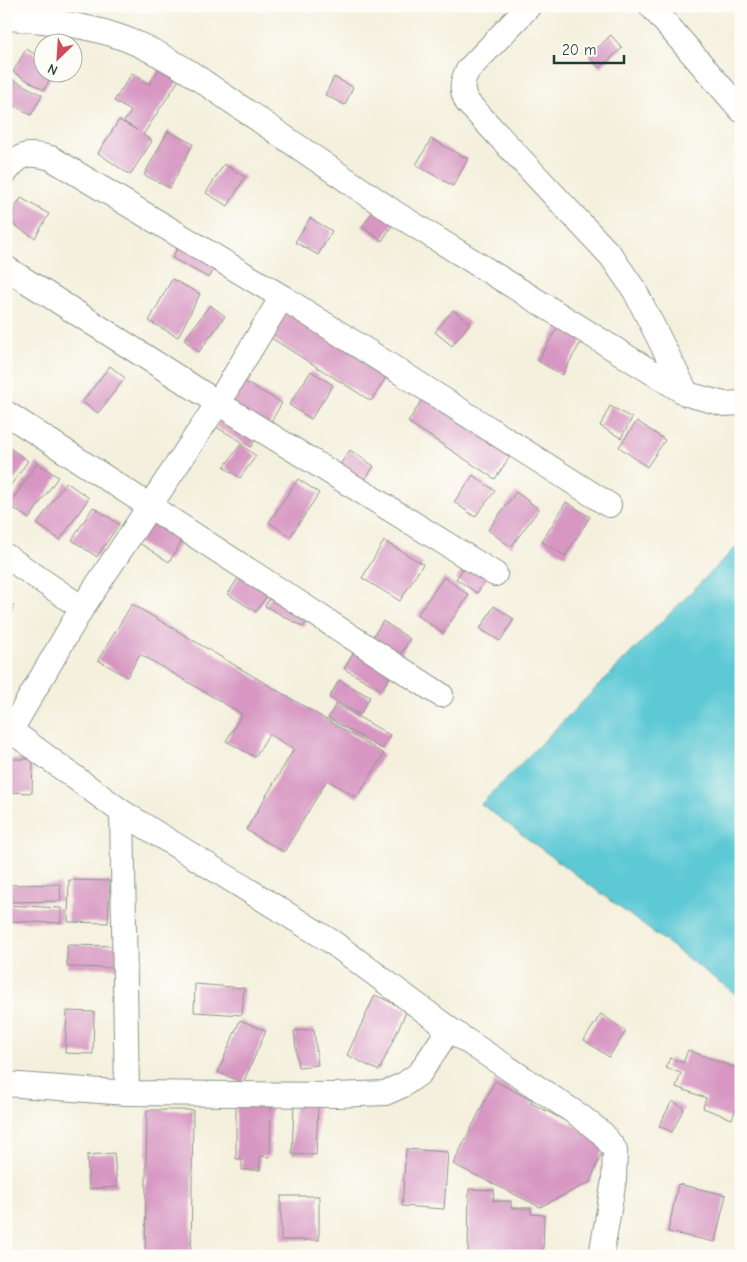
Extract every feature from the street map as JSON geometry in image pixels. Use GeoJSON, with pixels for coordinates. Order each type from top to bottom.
{"type":"FeatureCollection","features":[{"type":"Feature","properties":{"kind":"street"},"geometry":{"type":"LineString","coordinates":[[529,6],[468,70],[462,80],[463,93],[467,102],[611,256],[635,291],[687,394]]}},
{"type":"Feature","properties":{"kind":"street"},"geometry":{"type":"LineString","coordinates":[[650,6],[741,110]]}},
{"type":"Feature","properties":{"kind":"street"},"geometry":{"type":"LineString","coordinates":[[6,18],[74,26],[116,36],[158,53],[189,72],[395,213],[687,394],[724,404],[741,403]]}},
{"type":"Feature","properties":{"kind":"street"},"geometry":{"type":"LineString","coordinates":[[6,172],[14,162],[24,155],[35,154],[51,158],[282,297],[610,505]]}},
{"type":"Feature","properties":{"kind":"street"},"geometry":{"type":"LineString","coordinates":[[6,268],[218,404],[495,574]]}},
{"type":"Feature","properties":{"kind":"street"},"geometry":{"type":"LineString","coordinates":[[282,297],[218,404],[82,608],[8,728],[122,812],[332,942],[449,1029],[580,1116],[603,1134],[615,1150],[614,1180],[601,1256]]}},
{"type":"Feature","properties":{"kind":"street"},"geometry":{"type":"LineString","coordinates":[[6,413],[441,695]]}},
{"type":"Feature","properties":{"kind":"street"},"geometry":{"type":"LineString","coordinates":[[6,556],[82,608]]}},
{"type":"Feature","properties":{"kind":"street"},"geometry":{"type":"LineString","coordinates":[[122,812],[127,1093]]}},
{"type":"Feature","properties":{"kind":"street"},"geometry":{"type":"LineString","coordinates":[[6,1084],[127,1093],[336,1095],[385,1093],[404,1085],[420,1073],[449,1029]]}},
{"type":"Feature","properties":{"kind":"water"},"geometry":{"type":"Polygon","coordinates":[[[741,542],[741,998],[481,804],[741,542]]]}},
{"type":"Feature","properties":{"kind":"building"},"geometry":{"type":"Polygon","coordinates":[[[611,35],[622,48],[600,68],[589,56],[611,35]]]}},
{"type":"Feature","properties":{"kind":"building"},"geometry":{"type":"Polygon","coordinates":[[[26,49],[32,52],[32,82],[48,82],[44,90],[13,72],[26,49]]]}},
{"type":"Feature","properties":{"kind":"building"},"geometry":{"type":"Polygon","coordinates":[[[163,63],[182,75],[143,135],[152,141],[130,175],[98,153],[119,120],[137,130],[124,122],[131,111],[114,101],[132,73],[149,84],[163,63]]]}},
{"type":"Feature","properties":{"kind":"building"},"geometry":{"type":"Polygon","coordinates":[[[334,77],[353,87],[345,105],[325,95],[334,77]]]}},
{"type":"Feature","properties":{"kind":"building"},"geometry":{"type":"Polygon","coordinates":[[[10,78],[42,95],[31,115],[6,101],[6,86],[10,78]]]}},
{"type":"Feature","properties":{"kind":"building"},"geometry":{"type":"Polygon","coordinates":[[[168,131],[193,144],[170,188],[144,175],[168,131]]]}},
{"type":"Feature","properties":{"kind":"building"},"geometry":{"type":"Polygon","coordinates":[[[431,139],[468,159],[453,186],[416,165],[431,139]]]}},
{"type":"Feature","properties":{"kind":"building"},"geometry":{"type":"Polygon","coordinates":[[[224,164],[245,177],[228,206],[206,193],[224,164]]]}},
{"type":"Feature","properties":{"kind":"building"},"geometry":{"type":"Polygon","coordinates":[[[21,198],[49,214],[35,238],[7,221],[21,198]]]}},
{"type":"Feature","properties":{"kind":"building"},"geometry":{"type":"Polygon","coordinates":[[[376,207],[395,221],[382,241],[362,227],[376,207]]]}},
{"type":"Feature","properties":{"kind":"building"},"geometry":{"type":"Polygon","coordinates":[[[310,218],[332,231],[318,255],[295,242],[310,218]]]}},
{"type":"Feature","properties":{"kind":"building"},"geometry":{"type":"Polygon","coordinates":[[[181,241],[219,261],[209,278],[172,258],[181,241]]]}},
{"type":"Feature","properties":{"kind":"building"},"geometry":{"type":"Polygon","coordinates":[[[172,279],[200,294],[178,337],[149,321],[172,279]]]}},
{"type":"Feature","properties":{"kind":"building"},"geometry":{"type":"Polygon","coordinates":[[[210,305],[225,316],[199,352],[184,340],[210,305]]]}},
{"type":"Feature","properties":{"kind":"building"},"geometry":{"type":"Polygon","coordinates":[[[289,308],[390,371],[371,401],[271,338],[289,308]]]}},
{"type":"Feature","properties":{"kind":"building"},"geometry":{"type":"Polygon","coordinates":[[[453,310],[470,323],[452,346],[435,332],[453,310]]]}},
{"type":"Feature","properties":{"kind":"building"},"geometry":{"type":"Polygon","coordinates":[[[560,323],[584,337],[562,375],[538,361],[560,323]]]}},
{"type":"Feature","properties":{"kind":"building"},"geometry":{"type":"Polygon","coordinates":[[[110,366],[125,378],[98,413],[82,402],[110,366]]]}},
{"type":"Feature","properties":{"kind":"building"},"geometry":{"type":"Polygon","coordinates":[[[311,371],[333,385],[311,419],[289,405],[311,371]]]}},
{"type":"Feature","properties":{"kind":"building"},"geometry":{"type":"Polygon","coordinates":[[[242,380],[282,403],[267,428],[227,405],[242,380]]]}},
{"type":"Feature","properties":{"kind":"building"},"geometry":{"type":"Polygon","coordinates":[[[425,395],[513,452],[495,479],[408,422],[425,395]]]}},
{"type":"Feature","properties":{"kind":"building"},"geometry":{"type":"Polygon","coordinates":[[[610,406],[632,418],[621,438],[600,426],[610,406]]]}},
{"type":"Feature","properties":{"kind":"building"},"geometry":{"type":"Polygon","coordinates":[[[227,407],[262,428],[251,447],[216,427],[227,407]]]}},
{"type":"Feature","properties":{"kind":"building"},"geometry":{"type":"Polygon","coordinates":[[[637,421],[665,440],[647,467],[619,447],[637,421]]]}},
{"type":"Feature","properties":{"kind":"building"},"geometry":{"type":"Polygon","coordinates":[[[241,444],[256,456],[240,478],[224,467],[241,444]]]}},
{"type":"Feature","properties":{"kind":"building"},"geometry":{"type":"Polygon","coordinates":[[[6,447],[28,461],[6,492],[6,447]]]}},
{"type":"Feature","properties":{"kind":"building"},"geometry":{"type":"Polygon","coordinates":[[[350,450],[374,466],[359,489],[334,473],[350,450]]]}},
{"type":"Feature","properties":{"kind":"building"},"geometry":{"type":"Polygon","coordinates":[[[37,463],[58,477],[29,519],[9,505],[37,463]]]}},
{"type":"Feature","properties":{"kind":"building"},"geometry":{"type":"Polygon","coordinates":[[[473,475],[495,491],[475,517],[454,502],[473,475]]]}},
{"type":"Feature","properties":{"kind":"building"},"geometry":{"type":"Polygon","coordinates":[[[298,479],[319,493],[290,537],[269,522],[298,479]]]}},
{"type":"Feature","properties":{"kind":"building"},"geometry":{"type":"Polygon","coordinates":[[[66,482],[89,498],[60,540],[37,524],[66,482]]]}},
{"type":"Feature","properties":{"kind":"building"},"geometry":{"type":"Polygon","coordinates":[[[516,492],[539,509],[511,547],[488,530],[516,492]]]}},
{"type":"Feature","properties":{"kind":"building"},"geometry":{"type":"Polygon","coordinates":[[[566,502],[590,517],[565,556],[542,542],[566,502]]]}},
{"type":"Feature","properties":{"kind":"building"},"geometry":{"type":"Polygon","coordinates":[[[93,507],[119,524],[97,557],[72,540],[93,507]]]}},
{"type":"Feature","properties":{"kind":"building"},"geometry":{"type":"Polygon","coordinates":[[[148,514],[185,536],[169,562],[133,539],[148,514]]]}},
{"type":"Feature","properties":{"kind":"building"},"geometry":{"type":"Polygon","coordinates":[[[384,541],[423,564],[400,601],[362,578],[384,541]]]}},
{"type":"Feature","properties":{"kind":"building"},"geometry":{"type":"Polygon","coordinates":[[[476,549],[497,563],[477,593],[456,579],[476,549]]]}},
{"type":"Feature","properties":{"kind":"building"},"geometry":{"type":"Polygon","coordinates":[[[241,573],[270,591],[256,612],[228,594],[241,573]]]}},
{"type":"Feature","properties":{"kind":"building"},"geometry":{"type":"Polygon","coordinates":[[[444,577],[469,595],[443,633],[417,615],[444,577]]]}},
{"type":"Feature","properties":{"kind":"building"},"geometry":{"type":"Polygon","coordinates":[[[273,593],[311,613],[303,627],[265,606],[273,593]]]}},
{"type":"Feature","properties":{"kind":"building"},"geometry":{"type":"Polygon","coordinates":[[[6,600],[14,606],[6,618],[6,600]]]}},
{"type":"Feature","properties":{"kind":"building"},"geometry":{"type":"Polygon","coordinates":[[[132,604],[384,754],[357,798],[327,780],[284,852],[246,830],[294,749],[269,734],[255,757],[226,741],[242,714],[140,654],[127,677],[98,660],[132,604]]]}},
{"type":"Feature","properties":{"kind":"building"},"geometry":{"type":"Polygon","coordinates":[[[494,606],[514,619],[500,641],[480,629],[494,606]]]}},
{"type":"Feature","properties":{"kind":"building"},"geometry":{"type":"Polygon","coordinates":[[[383,621],[410,639],[398,659],[370,641],[383,621]]]}},
{"type":"Feature","properties":{"kind":"building"},"geometry":{"type":"Polygon","coordinates":[[[358,645],[396,666],[382,690],[344,669],[358,645]]]}},
{"type":"Feature","properties":{"kind":"building"},"geometry":{"type":"Polygon","coordinates":[[[339,680],[370,697],[360,715],[329,698],[339,680]]]}},
{"type":"Feature","properties":{"kind":"building"},"geometry":{"type":"Polygon","coordinates":[[[336,704],[390,735],[382,749],[328,718],[336,704]]]}},
{"type":"Feature","properties":{"kind":"building"},"geometry":{"type":"Polygon","coordinates":[[[6,759],[33,759],[32,793],[6,792],[6,759]]]}},
{"type":"Feature","properties":{"kind":"building"},"geometry":{"type":"Polygon","coordinates":[[[69,880],[110,881],[108,923],[68,922],[69,880]]]}},
{"type":"Feature","properties":{"kind":"building"},"geometry":{"type":"Polygon","coordinates":[[[60,884],[61,901],[11,902],[10,885],[60,884]]]}},
{"type":"Feature","properties":{"kind":"building"},"geometry":{"type":"Polygon","coordinates":[[[6,905],[61,908],[61,923],[6,921],[6,905]]]}},
{"type":"Feature","properties":{"kind":"building"},"geometry":{"type":"Polygon","coordinates":[[[67,945],[118,946],[118,968],[67,967],[67,945]]]}},
{"type":"Feature","properties":{"kind":"building"},"geometry":{"type":"Polygon","coordinates":[[[195,984],[244,988],[242,1015],[194,1012],[195,984]]]}},
{"type":"Feature","properties":{"kind":"building"},"geometry":{"type":"Polygon","coordinates":[[[375,995],[407,1010],[379,1071],[347,1055],[375,995]]]}},
{"type":"Feature","properties":{"kind":"building"},"geometry":{"type":"Polygon","coordinates":[[[67,1011],[94,1012],[93,1054],[65,1053],[67,1011]]]}},
{"type":"Feature","properties":{"kind":"building"},"geometry":{"type":"Polygon","coordinates":[[[601,1014],[626,1031],[609,1057],[584,1040],[601,1014]]]}},
{"type":"Feature","properties":{"kind":"building"},"geometry":{"type":"Polygon","coordinates":[[[240,1020],[266,1031],[243,1083],[218,1072],[240,1020]]]}},
{"type":"Feature","properties":{"kind":"building"},"geometry":{"type":"Polygon","coordinates":[[[314,1029],[318,1065],[298,1067],[294,1031],[314,1029]]]}},
{"type":"Feature","properties":{"kind":"building"},"geometry":{"type":"Polygon","coordinates":[[[688,1050],[741,1070],[741,1095],[732,1119],[703,1108],[706,1098],[676,1087],[681,1073],[666,1068],[670,1058],[683,1063],[688,1050]]]}},
{"type":"Feature","properties":{"kind":"building"},"geometry":{"type":"Polygon","coordinates":[[[495,1081],[532,1100],[531,1103],[606,1142],[590,1182],[540,1207],[453,1164],[495,1081]]]}},
{"type":"Feature","properties":{"kind":"building"},"geometry":{"type":"Polygon","coordinates":[[[672,1101],[684,1108],[672,1132],[659,1126],[672,1101]]]}},
{"type":"Feature","properties":{"kind":"building"},"geometry":{"type":"Polygon","coordinates":[[[236,1105],[271,1105],[270,1157],[260,1156],[260,1170],[242,1170],[242,1159],[236,1159],[236,1105]]]}},
{"type":"Feature","properties":{"kind":"building"},"geometry":{"type":"Polygon","coordinates":[[[294,1105],[318,1106],[316,1155],[292,1154],[294,1105]]]}},
{"type":"Feature","properties":{"kind":"building"},"geometry":{"type":"Polygon","coordinates":[[[147,1110],[193,1110],[191,1256],[145,1256],[147,1110]]]}},
{"type":"Feature","properties":{"kind":"building"},"geometry":{"type":"Polygon","coordinates":[[[406,1149],[448,1152],[444,1209],[402,1206],[406,1149]]]}},
{"type":"Feature","properties":{"kind":"building"},"geometry":{"type":"Polygon","coordinates":[[[114,1153],[117,1187],[89,1189],[87,1155],[114,1153]]]}},
{"type":"Feature","properties":{"kind":"building"},"geometry":{"type":"Polygon","coordinates":[[[678,1184],[726,1195],[715,1242],[668,1232],[678,1184]]]}},
{"type":"Feature","properties":{"kind":"building"},"geometry":{"type":"Polygon","coordinates":[[[469,1189],[494,1190],[493,1201],[511,1201],[511,1208],[531,1208],[531,1214],[544,1215],[543,1256],[468,1254],[469,1189]]]}},
{"type":"Feature","properties":{"kind":"building"},"geometry":{"type":"Polygon","coordinates":[[[281,1196],[319,1196],[319,1240],[281,1240],[281,1196]]]}}]}
